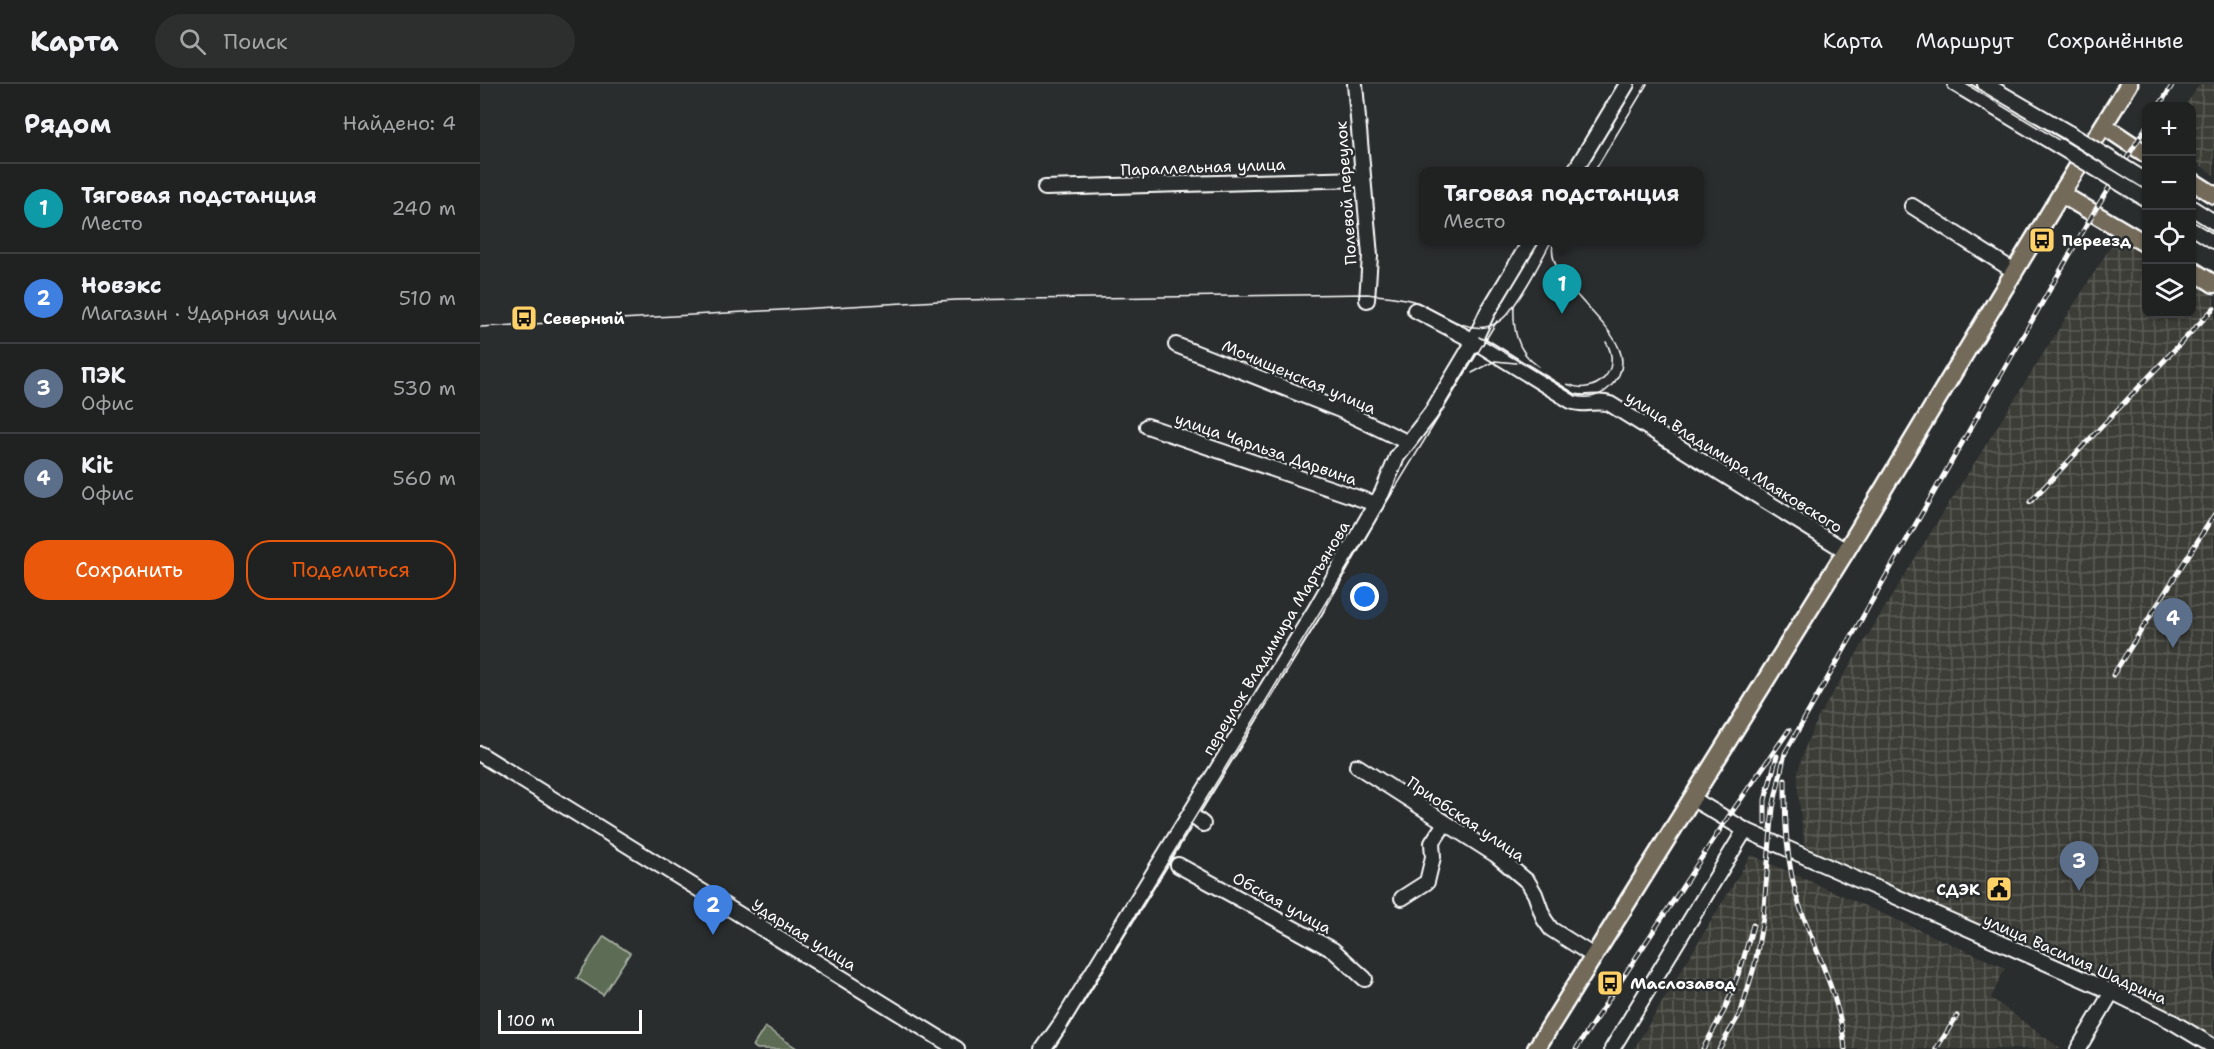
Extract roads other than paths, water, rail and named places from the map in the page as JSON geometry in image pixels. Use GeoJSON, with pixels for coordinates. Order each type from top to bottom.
{"type":"FeatureCollection","features":[{"type":"Feature","properties":{"kind":"main road"},"geometry":{"type":"LineString","coordinates":[[1536,1049],[1846,552],[2129,84]]}},
{"type":"Feature","properties":{"kind":"main road"},"geometry":{"type":"LineString","coordinates":[[2104,126],[2142,151]]}},
{"type":"Feature","properties":{"kind":"main road"},"geometry":{"type":"LineString","coordinates":[[2196,184],[2214,195]]}},
{"type":"Feature","properties":{"kind":"main road"},"geometry":{"type":"LineString","coordinates":[[2061,194],[2142,241]]}},
{"type":"Feature","properties":{"kind":"main road"},"geometry":{"type":"LineString","coordinates":[[2196,273],[2214,284]]}},
{"type":"Feature","properties":{"kind":"street","name":"Полевой переулок"},"geometry":{"type":"LineString","coordinates":[[1355,84],[1370,256],[1367,300]]}},
{"type":"Feature","properties":{"kind":"street"},"geometry":{"type":"LineString","coordinates":[[1576,167],[1627,84]]}},
{"type":"Feature","properties":{"kind":"street"},"geometry":{"type":"LineString","coordinates":[[1955,84],[2142,197]]}},
{"type":"Feature","properties":{"kind":"street"},"geometry":{"type":"LineString","coordinates":[[1985,84],[2142,179]]}},
{"type":"Feature","properties":{"kind":"street","name":"Параллельная улица"},"geometry":{"type":"LineString","coordinates":[[1045,188],[1362,179]]}},
{"type":"Feature","properties":{"kind":"street"},"geometry":{"type":"LineString","coordinates":[[1912,206],[2014,271]]}},
{"type":"Feature","properties":{"kind":"street"},"geometry":{"type":"LineString","coordinates":[[2195,210],[2214,222]]}},
{"type":"Feature","properties":{"kind":"street"},"geometry":{"type":"LineString","coordinates":[[2196,230],[2214,241]]}},
{"type":"Feature","properties":{"kind":"street","name":"переулок Владимира Мартьянова"},"geometry":{"type":"LineString","coordinates":[[1043,1049],[1069,1012],[1315,610],[1387,484],[1397,457],[1431,413],[1528,245]]}},
{"type":"Feature","properties":{"kind":"street","name":"улица Владимира Маяковского"},"geometry":{"type":"LineString","coordinates":[[1415,310],[1474,341],[1576,403],[1587,405],[1602,401],[1610,404],[1846,552]]}},
{"type":"Feature","properties":{"kind":"street","name":"Мочищенская улица"},"geometry":{"type":"LineString","coordinates":[[1176,345],[1340,410],[1407,442]]}},
{"type":"Feature","properties":{"kind":"street","name":"улица Чарльза Дарвина"},"geometry":{"type":"LineString","coordinates":[[1147,426],[1376,504]]}},
{"type":"Feature","properties":{"kind":"street","name":"Ударная улица"},"geometry":{"type":"LineString","coordinates":[[480,754],[957,1049]]}},
{"type":"Feature","properties":{"kind":"street","name":"Приобская улица"},"geometry":{"type":"LineString","coordinates":[[1357,766],[1496,855],[1522,876],[1535,894],[1544,919],[1551,929],[1595,957]]}},
{"type":"Feature","properties":{"kind":"street","name":"улица Василия Шадрина"},"geometry":{"type":"LineString","coordinates":[[1692,799],[1745,830],[2112,992],[2170,1021],[2214,1047]]}},
{"type":"Feature","properties":{"kind":"street"},"geometry":{"type":"LineString","coordinates":[[1190,814],[1203,824]]}},
{"type":"Feature","properties":{"kind":"street"},"geometry":{"type":"LineString","coordinates":[[1402,898],[1427,882],[1433,857],[1432,843],[1445,824]]}},
{"type":"Feature","properties":{"kind":"street"},"geometry":{"type":"LineString","coordinates":[[1612,1049],[1745,830]]}},
{"type":"Feature","properties":{"kind":"street","name":"Обская улица"},"geometry":{"type":"LineString","coordinates":[[1178,865],[1333,950],[1365,979]]}},
{"type":"Feature","properties":{"kind":"street"},"geometry":{"type":"LineString","coordinates":[[2078,1049],[2112,992]]}},
{"type":"Feature","properties":{"kind":"tram line"},"geometry":{"type":"LineString","coordinates":[[1597,167],[1647,84]]}},
{"type":"Feature","properties":{"kind":"tram line"},"geometry":{"type":"LineString","coordinates":[[1966,84],[2142,191]]}},
{"type":"Feature","properties":{"kind":"tram line"},"geometry":{"type":"LineString","coordinates":[[2196,223],[2214,234]]}},
{"type":"Feature","properties":{"kind":"tram line"},"geometry":{"type":"LineString","coordinates":[[480,327],[956,300],[1367,294],[1407,299],[1461,324],[1486,327],[1498,322],[1509,312],[1527,286],[1549,245]]}},
{"type":"Feature","properties":{"kind":"tram line"},"geometry":{"type":"LineString","coordinates":[[1479,337],[1576,396],[1594,396],[1610,387],[1621,369],[1620,351],[1610,333],[1563,277],[1554,259],[1554,245]]}},
{"type":"Feature","properties":{"kind":"tram line"},"geometry":{"type":"LineString","coordinates":[[1514,306],[1514,324],[1518,340],[1525,354],[1538,366]]}},
{"type":"Feature","properties":{"kind":"tram line"},"geometry":{"type":"LineString","coordinates":[[1054,1049],[1497,321]]}},
{"type":"Feature","properties":{"kind":"tram line"},"geometry":{"type":"LineString","coordinates":[[1567,384],[1588,387],[1604,378],[1611,362],[1606,342]]}},
{"type":"Feature","properties":{"kind":"tram line"},"geometry":{"type":"LineString","coordinates":[[1472,373],[1495,361],[1516,363]]}},
{"type":"Feature","properties":{"kind":"railway"},"geometry":{"type":"LineString","coordinates":[[2162,102],[2173,84]]}},
{"type":"Feature","properties":{"kind":"railway"},"geometry":{"type":"LineString","coordinates":[[1719,1049],[1741,1012],[1755,964],[1763,917],[1773,808],[1785,753],[2094,212],[2142,134]]}},
{"type":"Feature","properties":{"kind":"railway"},"geometry":{"type":"LineString","coordinates":[[2030,502],[2214,308]]}},
{"type":"Feature","properties":{"kind":"railway"},"geometry":{"type":"LineString","coordinates":[[2113,675],[2214,515]]}},
{"type":"Feature","properties":{"kind":"railway"},"geometry":{"type":"LineString","coordinates":[[1576,1049],[1727,819],[1789,730]]}},
{"type":"Feature","properties":{"kind":"railway"},"geometry":{"type":"LineString","coordinates":[[1765,823],[1765,800],[1777,756]]}},
{"type":"Feature","properties":{"kind":"railway"},"geometry":{"type":"LineString","coordinates":[[1785,780],[1785,811],[1791,874],[1799,904],[1833,993],[1845,1049]]}},
{"type":"Feature","properties":{"kind":"railway"},"geometry":{"type":"LineString","coordinates":[[1703,1049],[1725,1009],[1742,964],[1753,925]]}},
{"type":"Feature","properties":{"kind":"railway"},"geometry":{"type":"LineString","coordinates":[[1936,1049],[1957,1016]]}},
{"type":"Feature","properties":{"kind":"place","name":"Переезд"},"geometry":{"type":"Point","coordinates":[2042,240]}},
{"type":"Feature","properties":{"kind":"place","name":"Тяговая подстанция"},"geometry":{"type":"Point","coordinates":[1562,314]}},
{"type":"Feature","properties":{"kind":"place","name":"Северный"},"geometry":{"type":"Point","coordinates":[524,318]}},
{"type":"Feature","properties":{"kind":"place","name":"Kit"},"geometry":{"type":"Point","coordinates":[2173,648]}},
{"type":"Feature","properties":{"kind":"place","name":"СДЭК"},"geometry":{"type":"Point","coordinates":[1999,889]}},
{"type":"Feature","properties":{"kind":"place","name":"ПЭК"},"geometry":{"type":"Point","coordinates":[2079,891]}},
{"type":"Feature","properties":{"kind":"place","name":"Новэкс"},"geometry":{"type":"Point","coordinates":[713,935]}},
{"type":"Feature","properties":{"kind":"place","name":"Маслозавод"},"geometry":{"type":"Point","coordinates":[1610,983]}}]}
